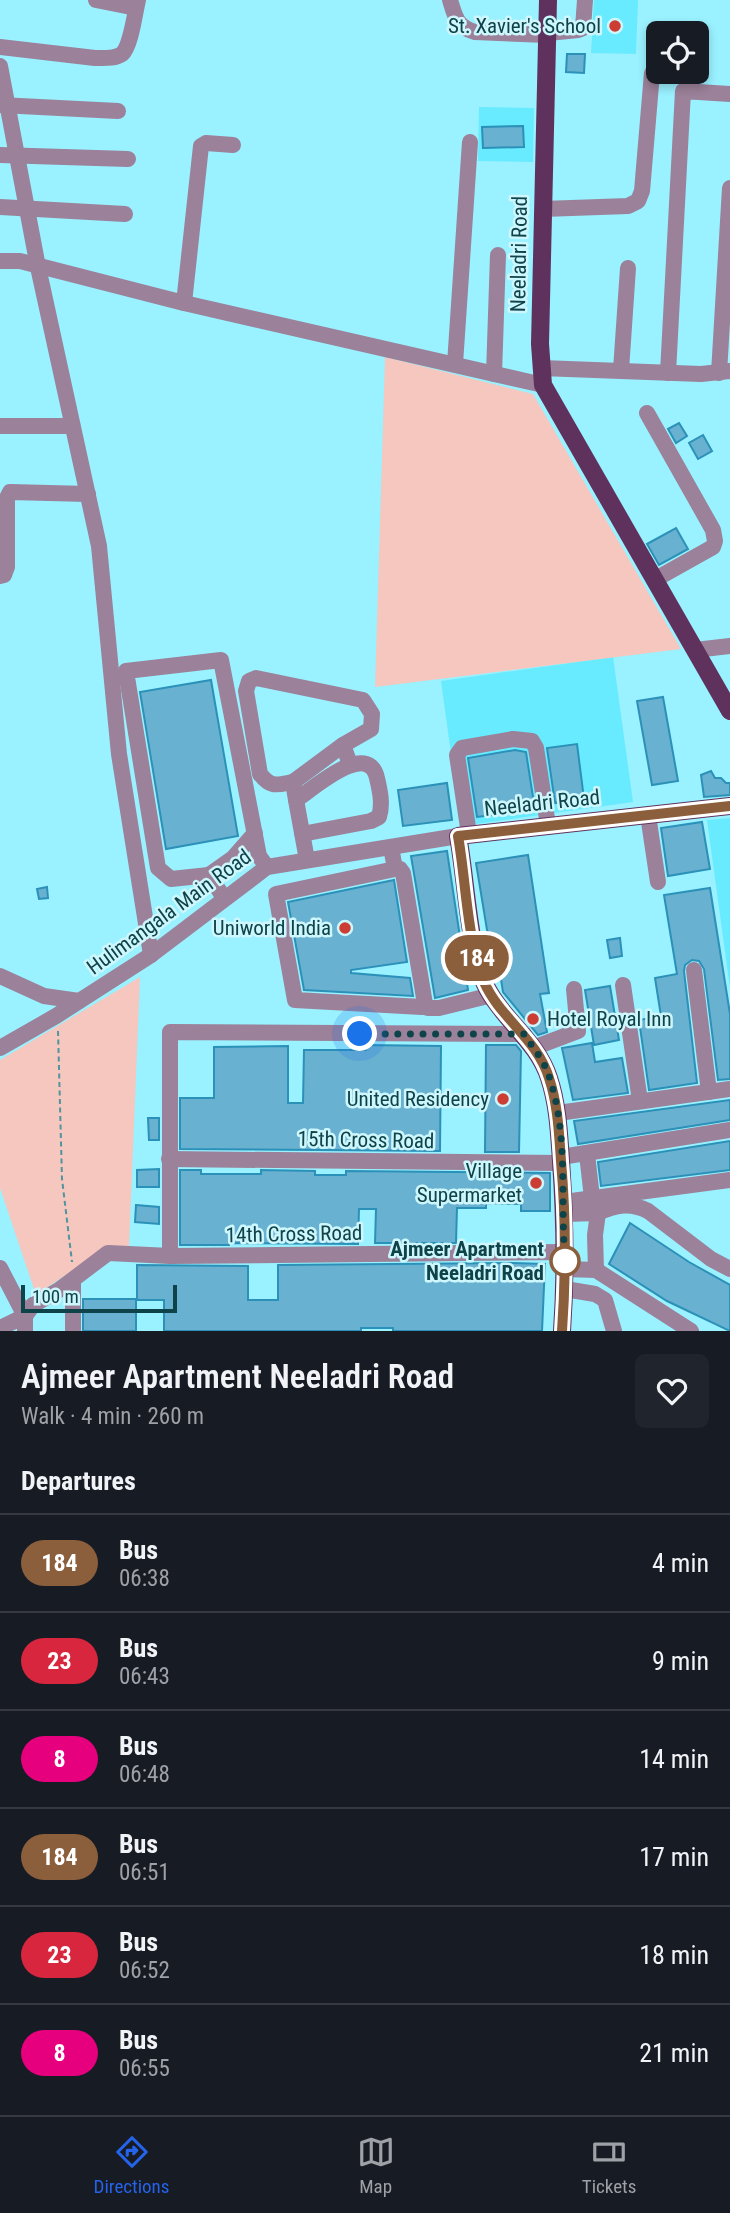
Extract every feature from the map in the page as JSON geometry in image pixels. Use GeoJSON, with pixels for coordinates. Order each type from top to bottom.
{"type":"FeatureCollection","features":[{"type":"Feature","properties":{"kind":"main road","name":"Neeladri Road"},"geometry":{"type":"LineString","coordinates":[[542,376],[548,0]]}},
{"type":"Feature","properties":{"kind":"main road"},"geometry":{"type":"LineString","coordinates":[[542,376],[654,580],[730,711]]}},
{"type":"Feature","properties":{"kind":"main road","name":"Neeladri Road"},"geometry":{"type":"LineString","coordinates":[[562,1331],[565,1260],[558,1113],[549,1076],[528,1041],[500,1008],[485,983],[476,954],[464,835],[730,806]]}},
{"type":"Feature","properties":{"kind":"street"},"geometry":{"type":"LineString","coordinates":[[0,47],[95,58],[121,55],[127,47],[137,4],[96,0]]}},
{"type":"Feature","properties":{"kind":"street"},"geometry":{"type":"LineString","coordinates":[[450,0],[455,18],[464,29],[475,32],[547,34],[583,28],[585,0]]}},
{"type":"Feature","properties":{"kind":"street"},"geometry":{"type":"LineString","coordinates":[[0,66],[8,155],[27,208],[71,426],[99,546],[119,754],[151,955]]}},
{"type":"Feature","properties":{"kind":"street"},"geometry":{"type":"LineString","coordinates":[[543,209],[628,206],[638,201],[642,191],[651,84]]}},
{"type":"Feature","properties":{"kind":"street"},"geometry":{"type":"LineString","coordinates":[[668,373],[683,91],[730,94]]}},
{"type":"Feature","properties":{"kind":"street"},"geometry":{"type":"LineString","coordinates":[[4,106],[118,111]]}},
{"type":"Feature","properties":{"kind":"street"},"geometry":{"type":"LineString","coordinates":[[455,364],[470,142]]}},
{"type":"Feature","properties":{"kind":"street"},"geometry":{"type":"LineString","coordinates":[[184,303],[201,146],[206,143],[233,145]]}},
{"type":"Feature","properties":{"kind":"street"},"geometry":{"type":"LineString","coordinates":[[8,155],[128,159]]}},
{"type":"Feature","properties":{"kind":"street"},"geometry":{"type":"LineString","coordinates":[[0,261],[20,261],[184,303],[494,374],[542,376],[621,370],[724,372],[730,188]]}},
{"type":"Feature","properties":{"kind":"street"},"geometry":{"type":"LineString","coordinates":[[0,207],[125,214]]}},
{"type":"Feature","properties":{"kind":"street"},"geometry":{"type":"LineString","coordinates":[[494,374],[498,255]]}},
{"type":"Feature","properties":{"kind":"street"},"geometry":{"type":"LineString","coordinates":[[621,370],[628,268]]}},
{"type":"Feature","properties":{"kind":"street"},"geometry":{"type":"LineString","coordinates":[[647,413],[713,530],[715,541],[713,547],[654,580]]}},
{"type":"Feature","properties":{"kind":"street"},"geometry":{"type":"LineString","coordinates":[[0,426],[71,426]]}},
{"type":"Feature","properties":{"kind":"street"},"geometry":{"type":"LineString","coordinates":[[0,576],[6,572],[3,503],[8,495],[14,491],[88,495]]}},
{"type":"Feature","properties":{"kind":"street"},"geometry":{"type":"LineString","coordinates":[[695,650],[730,646]]}},
{"type":"Feature","properties":{"kind":"street"},"geometry":{"type":"LineString","coordinates":[[255,833],[233,858],[209,875],[171,879],[158,869],[126,671],[221,660],[255,833],[259,856],[274,865],[286,890]]}},
{"type":"Feature","properties":{"kind":"street"},"geometry":{"type":"LineString","coordinates":[[256,678],[363,700],[372,714],[371,729],[343,745],[293,782],[276,785],[267,783],[260,774],[246,691],[249,681],[256,678]]}},
{"type":"Feature","properties":{"kind":"street"},"geometry":{"type":"LineString","coordinates":[[464,835],[457,755],[462,748],[513,739],[533,741],[537,748],[548,825]]}},
{"type":"Feature","properties":{"kind":"street"},"geometry":{"type":"LineString","coordinates":[[343,745],[350,764]]}},
{"type":"Feature","properties":{"kind":"street"},"geometry":{"type":"LineString","coordinates":[[296,800],[350,764],[364,762],[372,766],[377,774],[382,807],[379,817],[371,821],[309,833]]}},
{"type":"Feature","properties":{"kind":"street"},"geometry":{"type":"LineString","coordinates":[[293,782],[314,859]]}},
{"type":"Feature","properties":{"kind":"street"},"geometry":{"type":"LineString","coordinates":[[649,815],[658,881]]}},
{"type":"Feature","properties":{"kind":"street","name":"Hulimangala Main Road"},"geometry":{"type":"LineString","coordinates":[[0,1048],[56,1016],[151,955],[224,898],[274,865],[464,835]]}},
{"type":"Feature","properties":{"kind":"street"},"geometry":{"type":"LineString","coordinates":[[391,846],[395,869]]}},
{"type":"Feature","properties":{"kind":"street"},"geometry":{"type":"LineString","coordinates":[[425,1004],[422,1007],[295,1000],[275,897],[278,892],[400,869],[403,873],[425,1004],[428,1008],[439,1008],[492,995]]}},
{"type":"Feature","properties":{"kind":"street"},"geometry":{"type":"LineString","coordinates":[[209,875],[224,898]]}},
{"type":"Feature","properties":{"kind":"street"},"geometry":{"type":"LineString","coordinates":[[694,970],[709,1092]]}},
{"type":"Feature","properties":{"kind":"street"},"geometry":{"type":"LineString","coordinates":[[0,976],[44,996],[79,1001]]}},
{"type":"Feature","properties":{"kind":"street"},"geometry":{"type":"LineString","coordinates":[[623,985],[640,1101]]}},
{"type":"Feature","properties":{"kind":"street"},"geometry":{"type":"LineString","coordinates":[[170,1256],[170,1032],[528,1041],[579,1031],[574,989]]}},
{"type":"Feature","properties":{"kind":"street"},"geometry":{"type":"LineString","coordinates":[[558,1113],[730,1089]]}},
{"type":"Feature","properties":{"kind":"street","name":"15th Cross Road"},"geometry":{"type":"LineString","coordinates":[[169,1159],[561,1160],[730,1130]]}},
{"type":"Feature","properties":{"kind":"street"},"geometry":{"type":"LineString","coordinates":[[587,1154],[595,1205],[596,1270],[691,1331]]}},
{"type":"Feature","properties":{"kind":"street"},"geometry":{"type":"LineString","coordinates":[[564,1208],[595,1205],[730,1180]]}},
{"type":"Feature","properties":{"kind":"street"},"geometry":{"type":"LineString","coordinates":[[595,1205],[639,1206],[710,1259],[730,1269]]}},
{"type":"Feature","properties":{"kind":"street","name":"14th Cross Road"},"geometry":{"type":"LineString","coordinates":[[73,1280],[108,1253],[565,1260],[596,1270]]}},
{"type":"Feature","properties":{"kind":"street"},"geometry":{"type":"LineString","coordinates":[[0,1268],[25,1323]]}},
{"type":"Feature","properties":{"kind":"street"},"geometry":{"type":"LineString","coordinates":[[25,1323],[33,1305],[73,1280]]}},
{"type":"Feature","properties":{"kind":"street"},"geometry":{"type":"LineString","coordinates":[[73,1280],[73,1331]]}},
{"type":"Feature","properties":{"kind":"street"},"geometry":{"type":"LineString","coordinates":[[565,1289],[595,1294],[605,1300],[614,1331]]}},
{"type":"Feature","properties":{"kind":"street"},"geometry":{"type":"LineString","coordinates":[[0,1328],[25,1323]]}},
{"type":"Feature","properties":{"kind":"path"},"geometry":{"type":"LineString","coordinates":[[56,1016],[62,1179],[73,1280]]}},
{"type":"Feature","properties":{"kind":"shaded area","name":"St. Xavier's School"},"geometry":{"type":"Polygon","coordinates":[[[594,0],[638,0],[636,54],[591,53],[594,0]]]}},
{"type":"Feature","properties":{"kind":"shaded area"},"geometry":{"type":"Polygon","coordinates":[[[479,107],[534,108],[533,162],[478,161],[479,107]]]}},
{"type":"Feature","properties":{"kind":"shaded area"},"geometry":{"type":"Polygon","coordinates":[[[385,357],[533,394],[681,649],[375,687],[385,357]]]}},
{"type":"Feature","properties":{"kind":"shaded area"},"geometry":{"type":"Polygon","coordinates":[[[613,657],[633,802],[461,826],[441,681],[613,657]]]}},
{"type":"Feature","properties":{"kind":"shaded area"},"geometry":{"type":"Polygon","coordinates":[[[730,818],[730,988],[707,820],[730,818]]]}},
{"type":"Feature","properties":{"kind":"shaded area"},"geometry":{"type":"Polygon","coordinates":[[[140,977],[129,1247],[104,1249],[36,1295],[0,1188],[0,1060],[140,977]]]}},
{"type":"Feature","properties":{"kind":"building"},"geometry":{"type":"Polygon","coordinates":[[[567,54],[585,54],[584,73],[566,72],[567,54]]]}},
{"type":"Feature","properties":{"kind":"building"},"geometry":{"type":"Polygon","coordinates":[[[523,126],[524,147],[483,148],[482,127],[523,126]]]}},
{"type":"Feature","properties":{"kind":"building"},"geometry":{"type":"Polygon","coordinates":[[[679,423],[687,436],[676,443],[668,429],[679,423]]]}},
{"type":"Feature","properties":{"kind":"building"},"geometry":{"type":"Polygon","coordinates":[[[703,435],[712,451],[698,459],[689,443],[703,435]]]}},
{"type":"Feature","properties":{"kind":"building"},"geometry":{"type":"Polygon","coordinates":[[[676,528],[688,549],[659,565],[647,544],[676,528]]]}},
{"type":"Feature","properties":{"kind":"building"},"geometry":{"type":"Polygon","coordinates":[[[211,680],[238,836],[166,849],[140,692],[211,680]]]}},
{"type":"Feature","properties":{"kind":"building"},"geometry":{"type":"Polygon","coordinates":[[[663,697],[678,781],[652,785],[637,701],[663,697]]]}},
{"type":"Feature","properties":{"kind":"building"},"geometry":{"type":"Polygon","coordinates":[[[577,744],[584,799],[555,803],[547,748],[577,744]]]}},
{"type":"Feature","properties":{"kind":"building"},"geometry":{"type":"Polygon","coordinates":[[[515,750],[526,752],[535,810],[477,817],[468,758],[515,750]]]}},
{"type":"Feature","properties":{"kind":"building"},"geometry":{"type":"Polygon","coordinates":[[[711,771],[715,778],[730,783],[730,795],[704,797],[701,775],[711,771]]]}},
{"type":"Feature","properties":{"kind":"building"},"geometry":{"type":"Polygon","coordinates":[[[447,783],[452,820],[403,826],[398,790],[447,783]]]}},
{"type":"Feature","properties":{"kind":"building"},"geometry":{"type":"Polygon","coordinates":[[[702,822],[710,869],[668,876],[661,828],[702,822]]]}},
{"type":"Feature","properties":{"kind":"building"},"geometry":{"type":"Polygon","coordinates":[[[447,851],[468,990],[435,998],[411,856],[447,851]]]}},
{"type":"Feature","properties":{"kind":"building"},"geometry":{"type":"Polygon","coordinates":[[[528,855],[549,993],[540,994],[547,1032],[538,1035],[503,992],[500,973],[496,974],[476,863],[528,855]]]}},
{"type":"Feature","properties":{"kind":"building","name":"Uniworld India"},"geometry":{"type":"Polygon","coordinates":[[[394,880],[407,962],[351,970],[351,973],[410,978],[413,996],[304,990],[288,902],[394,880]]]}},
{"type":"Feature","properties":{"kind":"building"},"geometry":{"type":"Polygon","coordinates":[[[47,887],[48,898],[39,899],[37,889],[47,887]]]}},
{"type":"Feature","properties":{"kind":"building"},"geometry":{"type":"Polygon","coordinates":[[[710,888],[730,1014],[730,1079],[718,1080],[704,969],[699,961],[692,960],[685,965],[684,971],[697,1083],[649,1090],[639,1020],[661,1016],[655,978],[677,974],[664,895],[710,888]]]}},
{"type":"Feature","properties":{"kind":"building"},"geometry":{"type":"Polygon","coordinates":[[[620,938],[622,956],[610,958],[607,940],[620,938]]]}},
{"type":"Feature","properties":{"kind":"building"},"geometry":{"type":"Polygon","coordinates":[[[610,986],[619,1040],[594,1045],[585,990],[610,986]]]}},
{"type":"Feature","properties":{"kind":"building"},"geometry":{"type":"Polygon","coordinates":[[[592,1043],[595,1062],[622,1058],[628,1093],[573,1100],[562,1048],[592,1043]]]}},
{"type":"Feature","properties":{"kind":"building"},"geometry":{"type":"Polygon","coordinates":[[[366,1045],[441,1046],[440,1151],[180,1149],[180,1098],[214,1098],[214,1047],[288,1046],[288,1103],[303,1103],[304,1050],[366,1050],[366,1045]]]}},
{"type":"Feature","properties":{"kind":"building","name":"United Residency"},"geometry":{"type":"Polygon","coordinates":[[[486,1045],[516,1045],[521,1051],[519,1152],[485,1152],[486,1045]]]}},
{"type":"Feature","properties":{"kind":"building"},"geometry":{"type":"Polygon","coordinates":[[[730,1100],[730,1120],[578,1144],[574,1121],[730,1100]]]}},
{"type":"Feature","properties":{"kind":"building"},"geometry":{"type":"Polygon","coordinates":[[[148,1118],[159,1118],[159,1140],[149,1140],[148,1118]]]}},
{"type":"Feature","properties":{"kind":"building"},"geometry":{"type":"Polygon","coordinates":[[[730,1141],[730,1170],[601,1186],[598,1162],[730,1141]]]}},
{"type":"Feature","properties":{"kind":"building"},"geometry":{"type":"Polygon","coordinates":[[[159,1169],[159,1187],[137,1187],[137,1170],[159,1169]]]}},
{"type":"Feature","properties":{"kind":"building"},"geometry":{"type":"Polygon","coordinates":[[[180,1170],[201,1170],[201,1174],[261,1174],[261,1170],[315,1171],[315,1175],[346,1175],[346,1171],[550,1173],[550,1211],[521,1211],[521,1204],[486,1203],[486,1208],[457,1208],[456,1243],[375,1243],[376,1209],[359,1209],[358,1244],[180,1245],[180,1170]]]}},
{"type":"Feature","properties":{"kind":"building"},"geometry":{"type":"Polygon","coordinates":[[[136,1205],[159,1207],[159,1224],[135,1222],[136,1205]]]}},
{"type":"Feature","properties":{"kind":"building"},"geometry":{"type":"Polygon","coordinates":[[[630,1223],[730,1285],[730,1331],[667,1301],[609,1264],[630,1223]]]}},
{"type":"Feature","properties":{"kind":"building"},"geometry":{"type":"Polygon","coordinates":[[[545,1264],[542,1331],[393,1331],[393,1328],[361,1328],[361,1331],[164,1331],[164,1300],[137,1300],[137,1265],[248,1266],[248,1300],[278,1300],[278,1265],[545,1264]]]}},
{"type":"Feature","properties":{"kind":"building"},"geometry":{"type":"Polygon","coordinates":[[[83,1299],[136,1299],[136,1331],[83,1331],[83,1299]]]}},
{"type":"Feature","properties":{"kind":"bus line","name":"184"},"geometry":{"type":"LineString","coordinates":[[562,1331],[566,1269],[565,1207],[558,1113],[549,1076],[540,1057],[524,1034],[500,1008],[485,983],[476,954],[458,836],[730,806]]}},
{"type":"Feature","properties":{"kind":"place","name":"St. Xavier's School"},"geometry":{"type":"Point","coordinates":[615,26]}},
{"type":"Feature","properties":{"kind":"place","name":"Uniworld India"},"geometry":{"type":"Point","coordinates":[345,928]}},
{"type":"Feature","properties":{"kind":"place","name":"Hotel Royal Inn"},"geometry":{"type":"Point","coordinates":[533,1019]}},
{"type":"Feature","properties":{"kind":"place","name":"United Residency"},"geometry":{"type":"Point","coordinates":[503,1099]}},
{"type":"Feature","properties":{"kind":"place","name":"Village Supermarket"},"geometry":{"type":"Point","coordinates":[536,1183]}},
{"type":"Feature","properties":{"kind":"place","name":"Ajmeer Apartment Neeladri Road"},"geometry":{"type":"Point","coordinates":[565,1261]}},
{"type":"Feature","properties":{"kind":"route"},"geometry":{"type":"LineString","coordinates":[[360,1034],[524,1034],[549,1076],[558,1113],[565,1207],[565,1261]]}}]}
